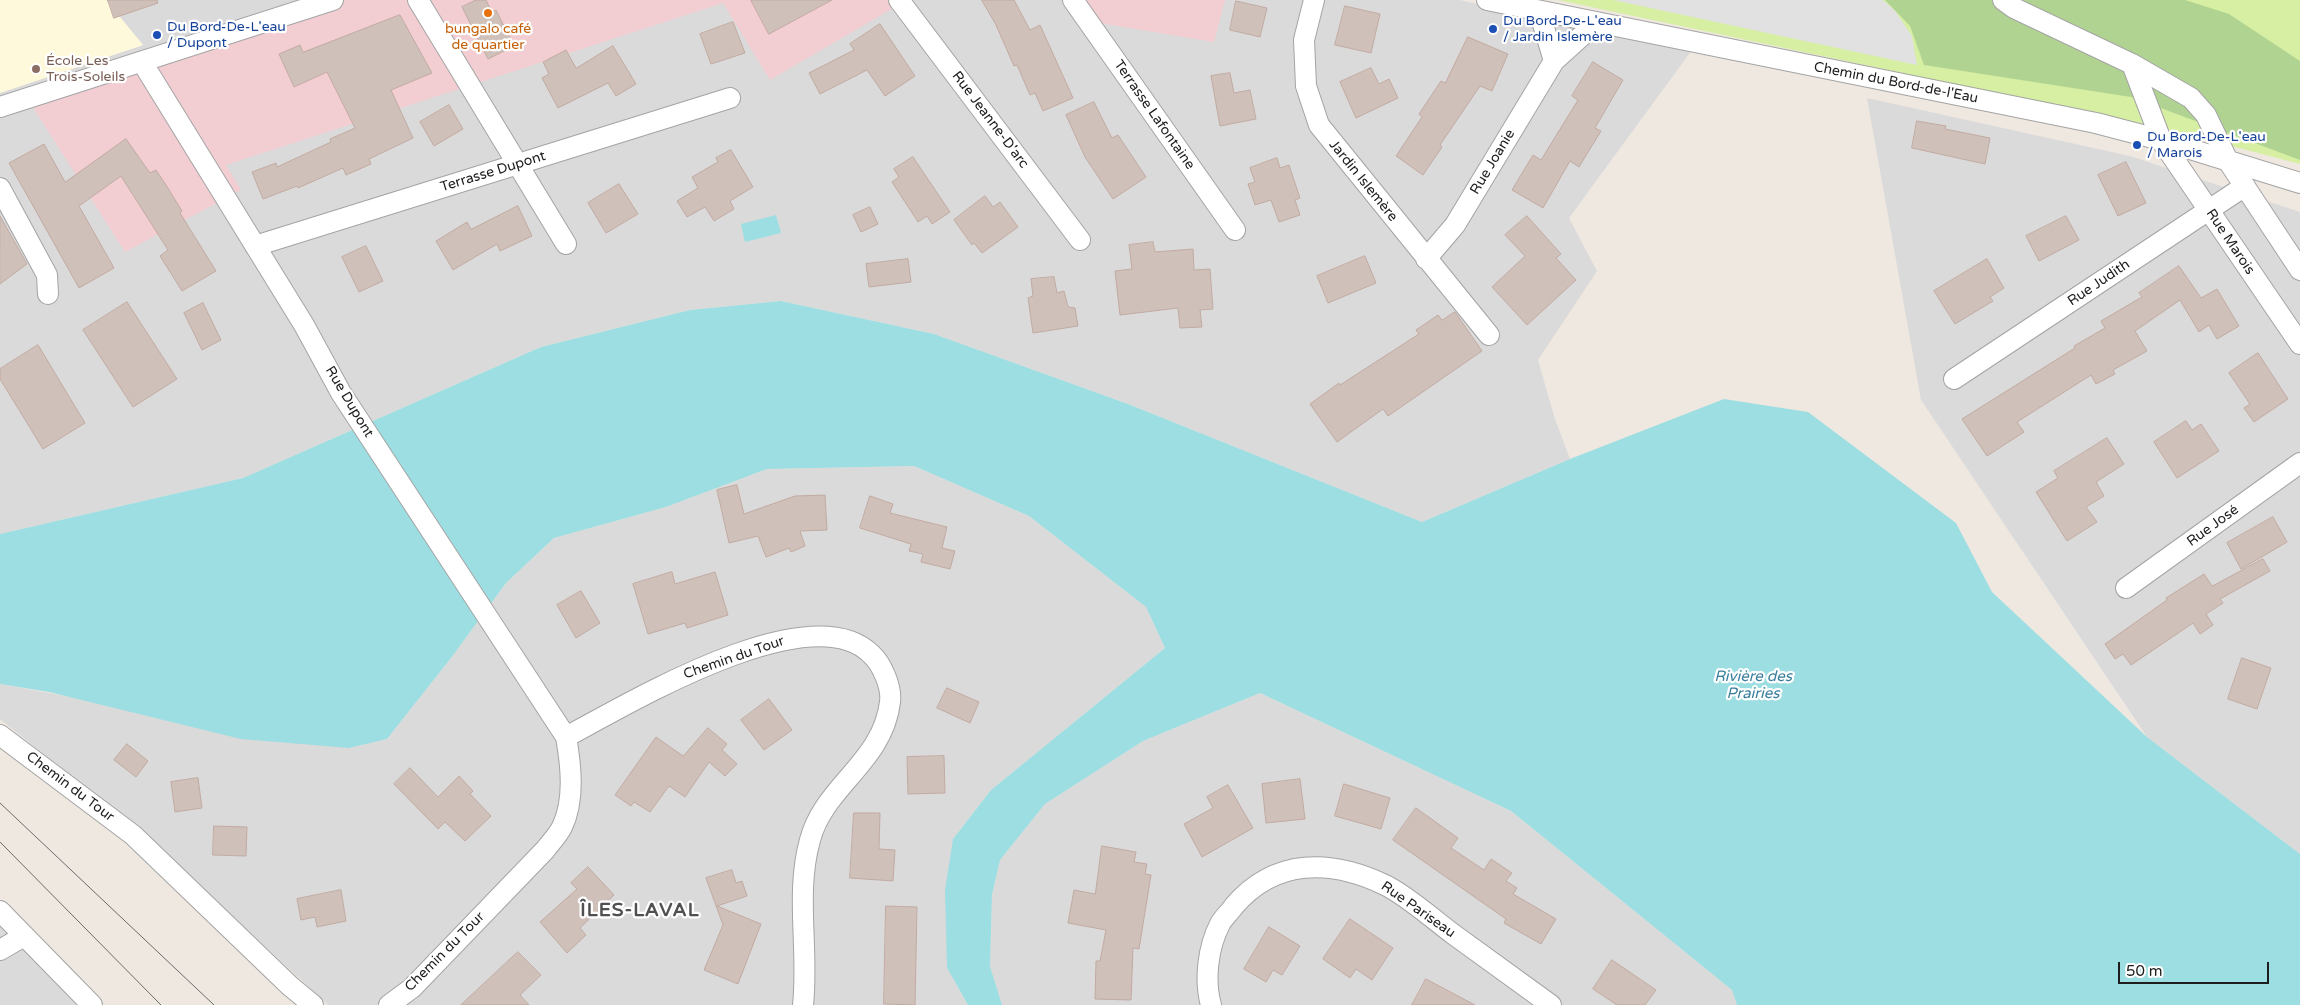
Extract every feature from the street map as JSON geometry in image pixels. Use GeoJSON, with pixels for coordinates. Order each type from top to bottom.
{"type":"FeatureCollection","features":[{"type":"Feature","properties":{"kind":"street"},"geometry":{"type":"LineString","coordinates":[[0,107],[142,62],[297,5],[333,0]]}},
{"type":"Feature","properties":{"kind":"street"},"geometry":{"type":"LineString","coordinates":[[418,0],[566,244]]}},
{"type":"Feature","properties":{"kind":"street","name":"Rue Jeanne-D'arc"},"geometry":{"type":"LineString","coordinates":[[899,0],[1080,240]]}},
{"type":"Feature","properties":{"kind":"street","name":"Terrasse Lafontaine"},"geometry":{"type":"LineString","coordinates":[[1072,0],[1235,230]]}},
{"type":"Feature","properties":{"kind":"street","name":"Jardin Islemère"},"geometry":{"type":"LineString","coordinates":[[1314,0],[1304,40],[1306,86],[1319,125],[1489,335]]}},
{"type":"Feature","properties":{"kind":"street","name":"Chemin du Bord-de-l'Eau"},"geometry":{"type":"LineString","coordinates":[[1487,0],[2087,121],[2161,140],[2300,183]]}},
{"type":"Feature","properties":{"kind":"street"},"geometry":{"type":"LineString","coordinates":[[2003,0],[2014,8],[2132,64],[2191,98],[2206,115],[2228,161],[2300,270]]}},
{"type":"Feature","properties":{"kind":"street"},"geometry":{"type":"LineString","coordinates":[[1539,11],[1554,61]]}},
{"type":"Feature","properties":{"kind":"street","name":"Rue Joanie"},"geometry":{"type":"LineString","coordinates":[[1426,259],[1455,226],[1554,61],[1596,23]]}},
{"type":"Feature","properties":{"kind":"street","name":"Rue Dupont"},"geometry":{"type":"LineString","coordinates":[[142,62],[304,326],[341,393],[566,737]]}},
{"type":"Feature","properties":{"kind":"street","name":"Rue Marois"},"geometry":{"type":"LineString","coordinates":[[2132,64],[2161,140],[2300,344]]}},
{"type":"Feature","properties":{"kind":"street","name":"Terrasse Dupont"},"geometry":{"type":"LineString","coordinates":[[255,246],[730,98]]}},
{"type":"Feature","properties":{"kind":"street","name":"Rue Judith"},"geometry":{"type":"LineString","coordinates":[[1954,379],[2245,186]]}},
{"type":"Feature","properties":{"kind":"street"},"geometry":{"type":"LineString","coordinates":[[0,188],[47,275],[48,294]]}},
{"type":"Feature","properties":{"kind":"street","name":"Rue José"},"geometry":{"type":"LineString","coordinates":[[2126,588],[2300,463]]}},
{"type":"Feature","properties":{"kind":"street","name":"Chemin du Tour"},"geometry":{"type":"LineString","coordinates":[[390,1005],[412,988],[539,856],[562,826],[569,802],[572,766],[566,737],[685,674],[734,655],[789,639],[823,635],[845,638],[864,647],[879,662],[891,700],[886,723],[874,748],[824,810],[811,837],[803,868],[806,978],[803,1005]]}},
{"type":"Feature","properties":{"kind":"street","name":"Chemin du Tour"},"geometry":{"type":"LineString","coordinates":[[0,735],[133,835],[290,986],[313,1005]]}},
{"type":"Feature","properties":{"kind":"street","name":"Rue Pariseau"},"geometry":{"type":"LineString","coordinates":[[1211,1005],[1208,995],[1209,956],[1220,923],[1248,890],[1276,873],[1302,866],[1354,872],[1387,886],[1550,1005]]}},
{"type":"Feature","properties":{"kind":"street"},"geometry":{"type":"LineString","coordinates":[[0,911],[92,1005]]}},
{"type":"Feature","properties":{"kind":"street"},"geometry":{"type":"LineString","coordinates":[[0,950],[24,936]]}},
{"type":"Feature","properties":{"kind":"shaded area","name":"École Les Trois-Soleils"},"geometry":{"type":"Polygon","coordinates":[[[0,0],[106,0],[143,45],[0,93],[0,0]]]}},
{"type":"Feature","properties":{"kind":"shaded area"},"geometry":{"type":"Polygon","coordinates":[[[106,0],[1460,0],[1692,50],[1569,218],[1597,271],[1538,360],[1555,419],[1570,459],[1422,522],[1128,404],[934,334],[781,301],[690,310],[541,347],[243,478],[0,534],[0,93],[143,45],[106,0]]]}},
{"type":"Feature","properties":{"kind":"shaded area"},"geometry":{"type":"Polygon","coordinates":[[[333,0],[907,0],[770,80],[723,3],[226,165],[241,190],[125,252],[27,98],[333,0]]]}},
{"type":"Feature","properties":{"kind":"shaded area"},"geometry":{"type":"Polygon","coordinates":[[[1071,0],[1225,0],[1214,42],[1087,21],[1071,0]]]}},
{"type":"Feature","properties":{"kind":"shaded area"},"geometry":{"type":"Polygon","coordinates":[[[1613,0],[1883,0],[1895,11],[1912,36],[1917,65],[1613,0]]]}},
{"type":"Feature","properties":{"kind":"shaded area"},"geometry":{"type":"Polygon","coordinates":[[[1867,98],[2130,156],[2300,212],[2300,854],[2147,737],[1921,400],[1867,98]]]}},
{"type":"Feature","properties":{"kind":"shaded area"},"geometry":{"type":"Polygon","coordinates":[[[914,466],[1029,516],[1146,607],[1165,648],[991,790],[953,839],[947,968],[968,1005],[328,1005],[156,845],[0,719],[0,684],[349,748],[387,739],[451,658],[506,583],[554,538],[666,507],[767,469],[914,466]]]}},
{"type":"Feature","properties":{"kind":"shaded area"},"geometry":{"type":"Polygon","coordinates":[[[1260,693],[1511,811],[1732,990],[1737,1005],[1002,1005],[990,966],[992,895],[1000,860],[1045,804],[1143,741],[1260,693]]]}},
{"type":"Feature","properties":{"kind":"shaded area"},"geometry":{"type":"Polygon","coordinates":[[[0,920],[81,1005],[0,1005],[0,920]]]}},
{"type":"Feature","properties":{"kind":"green space"},"geometry":{"type":"Polygon","coordinates":[[[1558,0],[2300,0],[2300,164],[2167,129],[1558,0]]]}},
{"type":"Feature","properties":{"kind":"green space"},"geometry":{"type":"Polygon","coordinates":[[[1885,0],[2185,0],[2229,14],[2300,61],[2300,160],[2131,97],[1924,65],[1910,26],[1885,0]]]}},
{"type":"Feature","properties":{"kind":"water"},"geometry":{"type":"Polygon","coordinates":[[[776,215],[781,233],[745,242],[741,224],[776,215]]]}},
{"type":"Feature","properties":{"kind":"water","name":"Rivière des Prairies"},"geometry":{"type":"Polygon","coordinates":[[[781,301],[934,334],[1128,404],[1422,522],[1570,459],[1724,399],[1808,412],[1956,523],[1992,592],[2147,737],[2300,854],[2300,1005],[1737,1005],[1732,990],[1511,811],[1260,693],[1143,741],[1045,804],[1000,860],[992,895],[990,966],[1002,1005],[968,1005],[947,968],[945,890],[953,839],[991,790],[1165,648],[1146,607],[1029,516],[914,466],[767,469],[666,507],[554,538],[506,583],[451,658],[387,739],[349,748],[241,739],[49,692],[0,684],[0,534],[243,478],[541,347],[690,310],[781,301]]]}},
{"type":"Feature","properties":{"kind":"building"},"geometry":{"type":"Polygon","coordinates":[[[108,0],[157,0],[158,3],[114,18],[108,0]]]}},
{"type":"Feature","properties":{"kind":"building"},"geometry":{"type":"Polygon","coordinates":[[[476,0],[486,0],[492,12],[496,10],[514,46],[488,59],[462,7],[476,0]]]}},
{"type":"Feature","properties":{"kind":"building"},"geometry":{"type":"Polygon","coordinates":[[[751,0],[832,0],[769,34],[751,0]]]}},
{"type":"Feature","properties":{"kind":"building"},"geometry":{"type":"Polygon","coordinates":[[[982,0],[1014,0],[1030,30],[1040,25],[1073,98],[1043,111],[1035,93],[1030,95],[1017,65],[1014,66],[996,25],[982,0]]]}},
{"type":"Feature","properties":{"kind":"building"},"geometry":{"type":"Polygon","coordinates":[[[1236,1],[1267,8],[1260,37],[1230,30],[1236,1]]]}},
{"type":"Feature","properties":{"kind":"building"},"geometry":{"type":"Polygon","coordinates":[[[1345,6],[1380,14],[1371,53],[1335,45],[1345,6]]]}},
{"type":"Feature","properties":{"kind":"building"},"geometry":{"type":"Polygon","coordinates":[[[400,15],[432,73],[391,90],[413,138],[369,159],[371,164],[346,175],[343,168],[298,188],[297,186],[263,199],[252,172],[276,163],[277,167],[331,142],[330,139],[355,128],[327,72],[294,87],[279,54],[300,45],[303,52],[400,15]]]}},
{"type":"Feature","properties":{"kind":"building"},"geometry":{"type":"Polygon","coordinates":[[[733,22],[745,53],[711,64],[700,34],[733,22]]]}},
{"type":"Feature","properties":{"kind":"building"},"geometry":{"type":"Polygon","coordinates":[[[880,24],[915,76],[885,96],[867,70],[820,94],[809,73],[854,50],[850,44],[880,24]]]}},
{"type":"Feature","properties":{"kind":"building"},"geometry":{"type":"Polygon","coordinates":[[[1468,37],[1508,54],[1492,91],[1480,86],[1440,145],[1442,147],[1423,175],[1396,156],[1422,117],[1419,114],[1441,81],[1445,83],[1468,37]]]}},
{"type":"Feature","properties":{"kind":"building"},"geometry":{"type":"Polygon","coordinates":[[[613,46],[636,84],[616,96],[608,83],[558,108],[542,78],[549,74],[543,62],[566,50],[576,68],[613,46]]]}},
{"type":"Feature","properties":{"kind":"building"},"geometry":{"type":"Polygon","coordinates":[[[1593,62],[1623,80],[1595,128],[1601,131],[1579,167],[1570,161],[1543,208],[1512,190],[1533,155],[1541,160],[1578,100],[1572,96],[1593,62]]]}},
{"type":"Feature","properties":{"kind":"building"},"geometry":{"type":"Polygon","coordinates":[[[1371,68],[1379,84],[1389,79],[1398,98],[1356,118],[1340,82],[1371,68]]]}},
{"type":"Feature","properties":{"kind":"building"},"geometry":{"type":"Polygon","coordinates":[[[1230,73],[1234,93],[1250,90],[1256,119],[1220,126],[1211,76],[1230,73]]]}},
{"type":"Feature","properties":{"kind":"building"},"geometry":{"type":"Polygon","coordinates":[[[1094,102],[1112,138],[1118,135],[1146,177],[1113,199],[1085,157],[1066,115],[1094,102]]]}},
{"type":"Feature","properties":{"kind":"building"},"geometry":{"type":"Polygon","coordinates":[[[449,105],[463,129],[434,146],[420,122],[449,105]]]}},
{"type":"Feature","properties":{"kind":"building"},"geometry":{"type":"Polygon","coordinates":[[[1917,121],[1946,126],[1945,129],[1990,138],[1985,164],[1912,148],[1917,121]]]}},
{"type":"Feature","properties":{"kind":"building"},"geometry":{"type":"Polygon","coordinates":[[[126,139],[150,173],[156,170],[216,271],[182,291],[160,256],[168,250],[121,176],[79,206],[114,268],[79,288],[9,163],[44,144],[65,182],[126,139]]]}},
{"type":"Feature","properties":{"kind":"building"},"geometry":{"type":"Polygon","coordinates":[[[731,150],[753,187],[730,201],[734,209],[714,221],[705,207],[687,217],[677,201],[698,188],[692,177],[718,162],[716,158],[731,150]]]}},
{"type":"Feature","properties":{"kind":"building"},"geometry":{"type":"Polygon","coordinates":[[[913,157],[950,212],[932,224],[927,216],[918,222],[892,182],[899,177],[894,169],[913,157]]]}},
{"type":"Feature","properties":{"kind":"building"},"geometry":{"type":"Polygon","coordinates":[[[1277,158],[1280,168],[1289,165],[1300,198],[1295,200],[1300,215],[1279,222],[1271,200],[1255,205],[1248,184],[1255,182],[1250,168],[1277,158]]]}},
{"type":"Feature","properties":{"kind":"building"},"geometry":{"type":"Polygon","coordinates":[[[2126,162],[2146,203],[2118,216],[2098,175],[2126,162]]]}},
{"type":"Feature","properties":{"kind":"building"},"geometry":{"type":"Polygon","coordinates":[[[619,184],[638,214],[606,233],[588,203],[619,184]]]}},
{"type":"Feature","properties":{"kind":"building"},"geometry":{"type":"Polygon","coordinates":[[[985,196],[993,207],[1000,202],[1018,227],[982,253],[974,243],[972,245],[954,220],[985,196]]]}},
{"type":"Feature","properties":{"kind":"building"},"geometry":{"type":"Polygon","coordinates":[[[518,206],[532,236],[500,251],[497,244],[453,270],[436,241],[467,222],[471,229],[518,206]]]}},
{"type":"Feature","properties":{"kind":"building"},"geometry":{"type":"Polygon","coordinates":[[[870,207],[878,224],[861,232],[853,215],[870,207]]]}},
{"type":"Feature","properties":{"kind":"building"},"geometry":{"type":"Polygon","coordinates":[[[0,216],[27,264],[0,284],[0,216]]]}},
{"type":"Feature","properties":{"kind":"building"},"geometry":{"type":"Polygon","coordinates":[[[1527,216],[1561,254],[1556,258],[1576,280],[1527,325],[1492,287],[1525,256],[1505,235],[1527,216]]]}},
{"type":"Feature","properties":{"kind":"building"},"geometry":{"type":"Polygon","coordinates":[[[2066,216],[2079,240],[2039,261],[2026,236],[2066,216]]]}},
{"type":"Feature","properties":{"kind":"building"},"geometry":{"type":"Polygon","coordinates":[[[1153,242],[1155,252],[1193,249],[1194,270],[1210,269],[1213,309],[1200,310],[1202,327],[1180,328],[1178,308],[1120,315],[1115,271],[1132,269],[1129,245],[1153,242]]]}},
{"type":"Feature","properties":{"kind":"building"},"geometry":{"type":"Polygon","coordinates":[[[366,246],[383,281],[359,292],[342,257],[366,246]]]}},
{"type":"Feature","properties":{"kind":"building"},"geometry":{"type":"Polygon","coordinates":[[[1365,256],[1376,283],[1328,303],[1317,276],[1365,256]]]}},
{"type":"Feature","properties":{"kind":"building"},"geometry":{"type":"Polygon","coordinates":[[[908,259],[911,282],[869,287],[866,264],[908,259]]]}},
{"type":"Feature","properties":{"kind":"building"},"geometry":{"type":"Polygon","coordinates":[[[1987,259],[2004,288],[1990,297],[1993,301],[1955,324],[1934,291],[1987,259]]]}},
{"type":"Feature","properties":{"kind":"building"},"geometry":{"type":"Polygon","coordinates":[[[2179,266],[2201,298],[2217,289],[2239,326],[2217,339],[2209,325],[2199,332],[2180,300],[2135,331],[2147,351],[2113,370],[2115,374],[2096,384],[2091,375],[2017,422],[2024,432],[1987,456],[1962,419],[2105,328],[2101,321],[2142,297],[2139,293],[2179,266]]]}},
{"type":"Feature","properties":{"kind":"building"},"geometry":{"type":"Polygon","coordinates":[[[1054,277],[1057,293],[1064,291],[1068,307],[1075,308],[1078,326],[1033,333],[1028,298],[1033,296],[1031,279],[1054,277]]]}},
{"type":"Feature","properties":{"kind":"building"},"geometry":{"type":"Polygon","coordinates":[[[127,302],[177,379],[133,407],[83,330],[127,302]]]}},
{"type":"Feature","properties":{"kind":"building"},"geometry":{"type":"Polygon","coordinates":[[[203,303],[221,340],[202,350],[184,313],[203,303]]]}},
{"type":"Feature","properties":{"kind":"building"},"geometry":{"type":"Polygon","coordinates":[[[1455,312],[1482,351],[1388,416],[1383,409],[1337,442],[1310,404],[1339,383],[1340,385],[1419,334],[1416,330],[1438,315],[1442,320],[1455,312]]]}},
{"type":"Feature","properties":{"kind":"building"},"geometry":{"type":"Polygon","coordinates":[[[38,345],[85,423],[43,449],[0,379],[0,369],[38,345]]]}},
{"type":"Feature","properties":{"kind":"building"},"geometry":{"type":"Polygon","coordinates":[[[2258,353],[2288,399],[2254,422],[2244,408],[2250,404],[2229,373],[2258,353]]]}},
{"type":"Feature","properties":{"kind":"building"},"geometry":{"type":"Polygon","coordinates":[[[2186,421],[2192,430],[2201,424],[2219,451],[2177,478],[2154,442],[2186,421]]]}},
{"type":"Feature","properties":{"kind":"building"},"geometry":{"type":"Polygon","coordinates":[[[2107,438],[2124,464],[2096,482],[2104,496],[2086,507],[2097,522],[2067,541],[2036,492],[2058,478],[2054,471],[2107,438]]]}},
{"type":"Feature","properties":{"kind":"building"},"geometry":{"type":"Polygon","coordinates":[[[737,485],[744,514],[795,496],[825,495],[827,530],[800,531],[805,546],[791,552],[789,548],[766,557],[758,536],[729,543],[717,490],[737,485]]]}},
{"type":"Feature","properties":{"kind":"building"},"geometry":{"type":"Polygon","coordinates":[[[870,496],[893,504],[890,513],[947,527],[942,548],[955,551],[950,569],[921,562],[923,554],[909,551],[911,544],[860,528],[870,496]]]}},
{"type":"Feature","properties":{"kind":"building"},"geometry":{"type":"Polygon","coordinates":[[[2273,517],[2287,542],[2241,569],[2227,543],[2273,517]]]}},
{"type":"Feature","properties":{"kind":"building"},"geometry":{"type":"Polygon","coordinates":[[[2263,559],[2270,571],[2220,599],[2223,603],[2206,614],[2213,625],[2200,634],[2193,623],[2131,665],[2123,654],[2115,659],[2105,644],[2167,600],[2166,598],[2204,574],[2212,586],[2263,559]]]}},
{"type":"Feature","properties":{"kind":"building"},"geometry":{"type":"Polygon","coordinates":[[[672,572],[675,584],[715,572],[728,615],[687,628],[685,623],[648,634],[633,584],[672,572]]]}},
{"type":"Feature","properties":{"kind":"building"},"geometry":{"type":"Polygon","coordinates":[[[581,591],[600,623],[576,638],[557,605],[581,591]]]}},
{"type":"Feature","properties":{"kind":"building"},"geometry":{"type":"Polygon","coordinates":[[[2242,658],[2271,668],[2257,709],[2228,699],[2242,658]]]}},
{"type":"Feature","properties":{"kind":"building"},"geometry":{"type":"Polygon","coordinates":[[[947,688],[979,702],[970,723],[937,708],[947,688]]]}},
{"type":"Feature","properties":{"kind":"building"},"geometry":{"type":"Polygon","coordinates":[[[769,699],[792,730],[764,750],[741,720],[769,699]]]}},
{"type":"Feature","properties":{"kind":"building"},"geometry":{"type":"Polygon","coordinates":[[[708,728],[727,744],[722,750],[737,764],[725,776],[709,762],[685,797],[669,786],[650,812],[634,802],[631,806],[615,795],[656,737],[683,756],[708,728]]]}},
{"type":"Feature","properties":{"kind":"building"},"geometry":{"type":"Polygon","coordinates":[[[127,744],[148,761],[136,777],[114,760],[127,744]]]}},
{"type":"Feature","properties":{"kind":"building"},"geometry":{"type":"Polygon","coordinates":[[[944,756],[945,793],[908,794],[907,757],[944,756]]]}},
{"type":"Feature","properties":{"kind":"building"},"geometry":{"type":"Polygon","coordinates":[[[410,768],[438,797],[459,776],[473,791],[470,794],[491,816],[465,841],[445,822],[438,829],[394,784],[410,768]]]}},
{"type":"Feature","properties":{"kind":"building"},"geometry":{"type":"Polygon","coordinates":[[[198,778],[202,808],[175,812],[171,782],[198,778]]]}},
{"type":"Feature","properties":{"kind":"building"},"geometry":{"type":"Polygon","coordinates":[[[1300,779],[1305,819],[1266,823],[1262,784],[1300,779]]]}},
{"type":"Feature","properties":{"kind":"building"},"geometry":{"type":"Polygon","coordinates":[[[1344,784],[1390,798],[1381,829],[1335,816],[1344,784]]]}},
{"type":"Feature","properties":{"kind":"building"},"geometry":{"type":"Polygon","coordinates":[[[1228,785],[1253,828],[1202,857],[1184,824],[1213,808],[1207,797],[1228,785]]]}},
{"type":"Feature","properties":{"kind":"building"},"geometry":{"type":"Polygon","coordinates":[[[1416,808],[1458,838],[1451,848],[1484,870],[1491,859],[1512,873],[1506,881],[1517,888],[1513,894],[1556,919],[1541,944],[1504,923],[1506,919],[1393,840],[1416,808]]]}},
{"type":"Feature","properties":{"kind":"building"},"geometry":{"type":"Polygon","coordinates":[[[854,813],[880,813],[879,849],[895,850],[893,881],[850,878],[854,813]]]}},
{"type":"Feature","properties":{"kind":"building"},"geometry":{"type":"Polygon","coordinates":[[[214,826],[247,827],[246,856],[213,855],[214,826]]]}},
{"type":"Feature","properties":{"kind":"building"},"geometry":{"type":"Polygon","coordinates":[[[1102,846],[1136,852],[1134,862],[1147,864],[1145,874],[1151,875],[1139,949],[1133,948],[1131,1000],[1095,999],[1096,961],[1100,961],[1106,930],[1068,923],[1074,890],[1095,894],[1102,846]]]}},
{"type":"Feature","properties":{"kind":"building"},"geometry":{"type":"Polygon","coordinates":[[[588,867],[614,895],[580,928],[586,935],[567,953],[540,922],[577,889],[571,883],[588,867]]]}},
{"type":"Feature","properties":{"kind":"building"},"geometry":{"type":"Polygon","coordinates":[[[732,870],[736,883],[742,881],[747,896],[717,906],[761,924],[738,984],[704,970],[723,925],[706,878],[732,870]]]}},
{"type":"Feature","properties":{"kind":"building"},"geometry":{"type":"Polygon","coordinates":[[[341,890],[346,921],[317,927],[315,917],[301,920],[297,899],[341,890]]]}},
{"type":"Feature","properties":{"kind":"building"},"geometry":{"type":"Polygon","coordinates":[[[886,906],[917,907],[915,1005],[884,1004],[886,906]]]}},
{"type":"Feature","properties":{"kind":"building"},"geometry":{"type":"Polygon","coordinates":[[[1350,919],[1393,948],[1372,980],[1356,969],[1350,978],[1323,959],[1350,919]]]}},
{"type":"Feature","properties":{"kind":"building"},"geometry":{"type":"Polygon","coordinates":[[[1269,927],[1300,946],[1282,975],[1273,970],[1266,982],[1244,969],[1269,927]]]}},
{"type":"Feature","properties":{"kind":"building"},"geometry":{"type":"Polygon","coordinates":[[[518,952],[541,975],[520,995],[529,1005],[461,1005],[518,952]]]}},
{"type":"Feature","properties":{"kind":"building"},"geometry":{"type":"Polygon","coordinates":[[[1612,960],[1656,990],[1645,1005],[1617,1005],[1593,989],[1612,960]]]}},
{"type":"Feature","properties":{"kind":"building"},"geometry":{"type":"Polygon","coordinates":[[[1426,979],[1475,1005],[1412,1005],[1426,979]]]}},
{"type":"Feature","properties":{"kind":"tram line"},"geometry":{"type":"LineString","coordinates":[[0,803],[214,1005]]}},
{"type":"Feature","properties":{"kind":"tram line"},"geometry":{"type":"LineString","coordinates":[[0,842],[161,1005]]}},
{"type":"Feature","properties":{"kind":"place","name":"bungalo café de quartier"},"geometry":{"type":"Point","coordinates":[488,13]}},
{"type":"Feature","properties":{"kind":"place","name":"Du Bord-De-L'eau / Jardin Islemère"},"geometry":{"type":"Point","coordinates":[1493,29]}},
{"type":"Feature","properties":{"kind":"place","name":"Du Bord-De-L'eau / Dupont"},"geometry":{"type":"Point","coordinates":[157,35]}},
{"type":"Feature","properties":{"kind":"place","name":"École Les Trois-Soleils"},"geometry":{"type":"Point","coordinates":[36,69]}},
{"type":"Feature","properties":{"kind":"place","name":"Du Bord-De-L'eau / Marois"},"geometry":{"type":"Point","coordinates":[2137,145]}},
{"type":"Feature","properties":{"kind":"district","name":"ÎLES-LAVAL"},"geometry":{"type":"Point","coordinates":[640,911]}}]}
